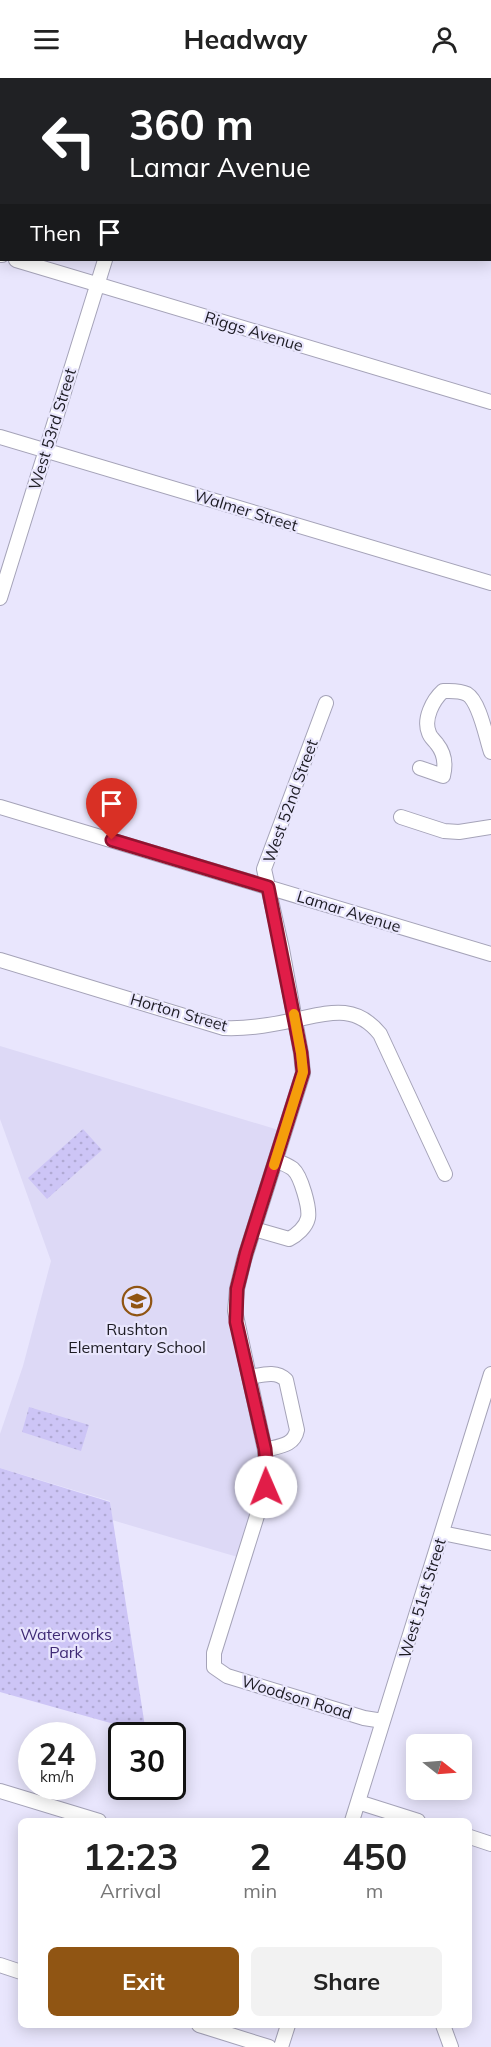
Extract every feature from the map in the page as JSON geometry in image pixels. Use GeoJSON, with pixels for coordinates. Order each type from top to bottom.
{"type":"FeatureCollection","features":[{"type":"Feature","properties":{"kind":"street","name":"Riggs Avenue"},"geometry":{"type":"LineString","coordinates":[[19,261],[491,402]]}},
{"type":"Feature","properties":{"kind":"street","name":"West 53rd Street"},"geometry":{"type":"LineString","coordinates":[[0,598],[105,261]]}},
{"type":"Feature","properties":{"kind":"street","name":"Walmer Street"},"geometry":{"type":"LineString","coordinates":[[0,437],[491,583]]}},
{"type":"Feature","properties":{"kind":"street"},"geometry":{"type":"LineString","coordinates":[[420,768],[443,776],[445,767],[443,753],[429,734],[427,726],[433,704],[443,691],[457,690],[469,695],[476,705],[491,752]]}},
{"type":"Feature","properties":{"kind":"street","name":"West 52nd Street"},"geometry":{"type":"LineString","coordinates":[[214,1667],[214,1653],[266,1487],[267,1472],[265,1449],[235,1311],[237,1289],[303,1072],[265,866],[326,703]]}},
{"type":"Feature","properties":{"kind":"street","name":"Lamar Avenue"},"geometry":{"type":"LineString","coordinates":[[0,807],[491,954]]}},
{"type":"Feature","properties":{"kind":"street"},"geometry":{"type":"LineString","coordinates":[[401,817],[444,831],[459,832],[491,827]]}},
{"type":"Feature","properties":{"kind":"street","name":"Horton Street"},"geometry":{"type":"LineString","coordinates":[[0,960],[225,1028],[247,1028],[343,1012],[364,1018],[380,1034],[445,1174]]}},
{"type":"Feature","properties":{"kind":"street"},"geometry":{"type":"LineString","coordinates":[[254,1229],[289,1239],[298,1234],[308,1219],[300,1181],[294,1170],[276,1160]]}},
{"type":"Feature","properties":{"kind":"street"},"geometry":{"type":"LineString","coordinates":[[250,1377],[270,1374],[282,1376],[286,1380],[297,1430],[292,1442],[265,1449]]}},
{"type":"Feature","properties":{"kind":"street","name":"West 51st Street"},"geometry":{"type":"LineString","coordinates":[[353,1818],[491,1374]]}},
{"type":"Feature","properties":{"kind":"street"},"geometry":{"type":"LineString","coordinates":[[442,1533],[491,1543]]}},
{"type":"Feature","properties":{"kind":"street","name":"Woodson Road"},"geometry":{"type":"LineString","coordinates":[[214,1667],[227,1676],[364,1718],[383,1721]]}},
{"type":"Feature","properties":{"kind":"street"},"geometry":{"type":"LineString","coordinates":[[0,1791],[89,1818]]}},
{"type":"Feature","properties":{"kind":"street"},"geometry":{"type":"LineString","coordinates":[[358,1802],[409,1818]]}},
{"type":"Feature","properties":{"kind":"street"},"geometry":{"type":"LineString","coordinates":[[472,1839],[491,1844]]}},
{"type":"Feature","properties":{"kind":"street"},"geometry":{"type":"LineString","coordinates":[[0,1965],[18,1970]]}},
{"type":"Feature","properties":{"kind":"street"},"geometry":{"type":"LineString","coordinates":[[209,2028],[269,2047]]}},
{"type":"Feature","properties":{"kind":"street"},"geometry":{"type":"LineString","coordinates":[[281,2047],[287,2028]]}},
{"type":"Feature","properties":{"kind":"street"},"geometry":{"type":"LineString","coordinates":[[444,2028],[451,2047]]}},
{"type":"Feature","properties":{"kind":"shaded area","name":"Rushton Elementary School"},"geometry":{"type":"Polygon","coordinates":[[[0,1046],[282,1131],[233,1290],[263,1473],[241,1558],[112,1520],[110,1501],[0,1468],[0,1434],[23,1366],[51,1261],[0,1119],[0,1046]]]}},
{"type":"Feature","properties":{"kind":"green space"},"geometry":{"type":"Polygon","coordinates":[[[83,1129],[102,1150],[47,1199],[28,1178],[83,1129]]]}},
{"type":"Feature","properties":{"kind":"green space"},"geometry":{"type":"Polygon","coordinates":[[[29,1407],[89,1425],[81,1451],[22,1432],[29,1407]]]}},
{"type":"Feature","properties":{"kind":"green space","name":"Waterworks Park"},"geometry":{"type":"Polygon","coordinates":[[[0,1468],[110,1502],[144,1722],[108,1722],[0,1692],[0,1468]]]}},
{"type":"Feature","properties":{"kind":"slow traffic"},"geometry":{"type":"LineString","coordinates":[[274,1165],[303,1072],[294,1014]]}},
{"type":"Feature","properties":{"kind":"place","name":"Rushton Elementary School"},"geometry":{"type":"Point","coordinates":[137,1301]}},
{"type":"Feature","properties":{"kind":"route"},"geometry":{"type":"LineString","coordinates":[[112,840],[268,887],[282,949],[303,1072],[246,1253],[237,1289],[235,1311],[265,1449],[266,1487]]}}]}
